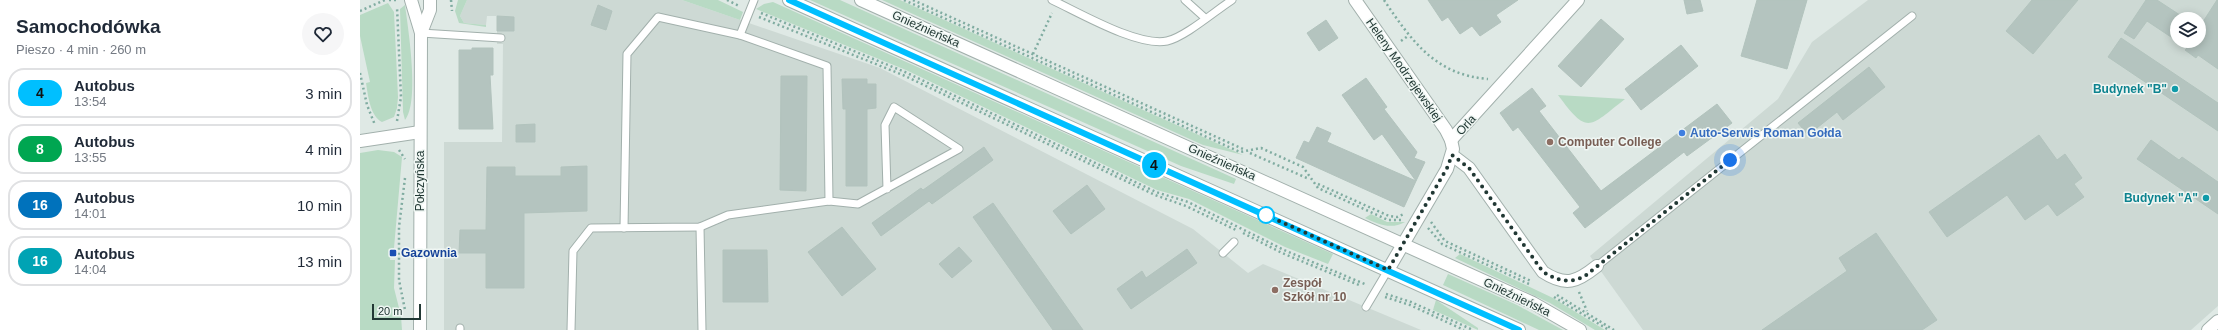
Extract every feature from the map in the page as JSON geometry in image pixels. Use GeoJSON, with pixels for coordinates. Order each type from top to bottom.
{"type":"FeatureCollection","features":[{"type":"Feature","properties":{"kind":"street","name":"Połczyńska"},"geometry":{"type":"LineString","coordinates":[[411,0],[421,32],[420,330]]}},
{"type":"Feature","properties":{"kind":"street","name":"Połczyńska"},"geometry":{"type":"LineString","coordinates":[[421,32],[430,10],[430,0]]}},
{"type":"Feature","properties":{"kind":"street"},"geometry":{"type":"LineString","coordinates":[[789,0],[1520,330]]}},
{"type":"Feature","properties":{"kind":"street","name":"Gnieźnieńska"},"geometry":{"type":"LineString","coordinates":[[861,0],[1533,303],[1580,330]]}},
{"type":"Feature","properties":{"kind":"street","name":"Heleny Modrzejewskiej"},"geometry":{"type":"LineString","coordinates":[[1355,0],[1451,140]]}},
{"type":"Feature","properties":{"kind":"street","name":"Orla"},"geometry":{"type":"LineString","coordinates":[[1388,270],[1447,168],[1452,155],[1451,140],[1578,0]]}},
{"type":"Feature","properties":{"kind":"street"},"geometry":{"type":"LineString","coordinates":[[360,141],[420,132]]}},
{"type":"Feature","properties":{"kind":"street"},"geometry":{"type":"LineString","coordinates":[[1452,155],[1469,168],[1543,272],[1556,280],[1575,281],[1597,266]]}},
{"type":"Feature","properties":{"kind":"street"},"geometry":{"type":"LineString","coordinates":[[2208,330],[2218,321]]}},
{"type":"Feature","properties":{"kind":"lane"},"geometry":{"type":"LineString","coordinates":[[740,35],[754,0]]}},
{"type":"Feature","properties":{"kind":"lane"},"geometry":{"type":"LineString","coordinates":[[1185,0],[1204,18]]}},
{"type":"Feature","properties":{"kind":"lane"},"geometry":{"type":"LineString","coordinates":[[1054,1],[1132,37],[1147,40],[1166,41],[1183,34],[1232,0]]}},
{"type":"Feature","properties":{"kind":"lane"},"geometry":{"type":"LineString","coordinates":[[1597,266],[1912,16]]}},
{"type":"Feature","properties":{"kind":"lane"},"geometry":{"type":"LineString","coordinates":[[624,228],[627,54],[658,17],[740,35],[827,66],[828,201]]}},
{"type":"Feature","properties":{"kind":"lane"},"geometry":{"type":"LineString","coordinates":[[421,32],[501,38]]}},
{"type":"Feature","properties":{"kind":"lane"},"geometry":{"type":"LineString","coordinates":[[571,330],[573,251],[591,228],[700,227],[728,214],[828,201],[858,204],[887,189],[959,149],[894,107],[885,125],[887,189]]}},
{"type":"Feature","properties":{"kind":"lane"},"geometry":{"type":"LineString","coordinates":[[700,227],[702,330]]}},
{"type":"Feature","properties":{"kind":"lane"},"geometry":{"type":"LineString","coordinates":[[1223,252],[1234,242]]}},
{"type":"Feature","properties":{"kind":"lane"},"geometry":{"type":"LineString","coordinates":[[1366,307],[1388,270]]}},
{"type":"Feature","properties":{"kind":"path"},"geometry":{"type":"LineString","coordinates":[[360,11],[385,0]]}},
{"type":"Feature","properties":{"kind":"path"},"geometry":{"type":"LineString","coordinates":[[389,0],[397,0],[401,97],[400,112],[396,124]]}},
{"type":"Feature","properties":{"kind":"path"},"geometry":{"type":"LineString","coordinates":[[451,0],[452,11]]}},
{"type":"Feature","properties":{"kind":"path"},"geometry":{"type":"LineString","coordinates":[[727,0],[744,9]]}},
{"type":"Feature","properties":{"kind":"path"},"geometry":{"type":"LineString","coordinates":[[904,0],[1240,152],[1261,148],[1303,167],[1318,188],[1388,220],[1405,219]]}},
{"type":"Feature","properties":{"kind":"path"},"geometry":{"type":"LineString","coordinates":[[913,0],[1243,149]]}},
{"type":"Feature","properties":{"kind":"path"},"geometry":{"type":"LineString","coordinates":[[1384,0],[1408,36],[1427,54],[1446,67],[1462,74],[1495,79]]}},
{"type":"Feature","properties":{"kind":"path"},"geometry":{"type":"LineString","coordinates":[[1033,54],[1054,1]]}},
{"type":"Feature","properties":{"kind":"path"},"geometry":{"type":"LineString","coordinates":[[1356,283],[1361,281],[1284,250],[1188,202],[1156,192],[905,72],[754,12],[903,75],[1155,195],[1186,206],[1282,253],[1333,272],[1359,285]]}},
{"type":"Feature","properties":{"kind":"path"},"geometry":{"type":"LineString","coordinates":[[1402,46],[1400,43],[1408,36]]}},
{"type":"Feature","properties":{"kind":"path"},"geometry":{"type":"LineString","coordinates":[[360,73],[367,104],[376,128]]}},
{"type":"Feature","properties":{"kind":"path"},"geometry":{"type":"LineString","coordinates":[[398,148],[405,156],[405,162]]}},
{"type":"Feature","properties":{"kind":"path"},"geometry":{"type":"LineString","coordinates":[[1250,153],[1309,180]]}},
{"type":"Feature","properties":{"kind":"path"},"geometry":{"type":"LineString","coordinates":[[405,176],[400,226],[399,280],[406,314]]}},
{"type":"Feature","properties":{"kind":"path"},"geometry":{"type":"LineString","coordinates":[[1318,184],[1391,217],[1402,216],[1409,212]]}},
{"type":"Feature","properties":{"kind":"path"},"geometry":{"type":"LineString","coordinates":[[1427,219],[1445,241],[1536,284]]}},
{"type":"Feature","properties":{"kind":"path"},"geometry":{"type":"LineString","coordinates":[[1575,281],[1587,312]]}},
{"type":"Feature","properties":{"kind":"path"},"geometry":{"type":"LineString","coordinates":[[1555,294],[1587,312],[1614,330]]}},
{"type":"Feature","properties":{"kind":"path"},"geometry":{"type":"LineString","coordinates":[[1464,330],[1426,311],[1385,295],[1411,302],[1473,330]]}},
{"type":"Feature","properties":{"kind":"shaded area"},"geometry":{"type":"Polygon","coordinates":[[[467,0],[682,0],[880,68],[1193,229],[1248,273],[1263,264],[1421,330],[444,330],[444,142],[502,142],[503,44],[497,44],[497,16],[487,16],[486,25],[464,23],[460,16],[467,0]]]}},
{"type":"Feature","properties":{"kind":"shaded area"},"geometry":{"type":"Polygon","coordinates":[[[1868,0],[2218,0],[2218,306],[2191,330],[1643,330],[1590,256],[1778,99],[1812,42],[1868,0]]]}},
{"type":"Feature","properties":{"kind":"green space"},"geometry":{"type":"Polygon","coordinates":[[[458,0],[467,0],[460,16],[464,23],[486,25],[486,27],[459,23],[455,11],[458,0]]]}},
{"type":"Feature","properties":{"kind":"green space"},"geometry":{"type":"Polygon","coordinates":[[[682,0],[718,0],[743,12],[740,20],[682,0]]]}},
{"type":"Feature","properties":{"kind":"green space"},"geometry":{"type":"Polygon","coordinates":[[[810,0],[840,0],[1236,179],[1234,184],[1181,166],[810,0]]]}},
{"type":"Feature","properties":{"kind":"green space"},"geometry":{"type":"Polygon","coordinates":[[[882,0],[900,0],[1243,155],[1203,145],[882,0]]]}},
{"type":"Feature","properties":{"kind":"green space"},"geometry":{"type":"Polygon","coordinates":[[[773,2],[1333,254],[1328,264],[1285,247],[1189,199],[1157,190],[906,70],[756,9],[764,4],[773,2]]]}},
{"type":"Feature","properties":{"kind":"green space"},"geometry":{"type":"Polygon","coordinates":[[[388,3],[394,12],[398,97],[394,117],[382,122],[372,110],[369,99],[366,83],[370,82],[360,36],[360,15],[388,3]]]}},
{"type":"Feature","properties":{"kind":"green space"},"geometry":{"type":"Polygon","coordinates":[[[405,5],[412,64],[412,98],[405,120],[403,112],[400,9],[405,5]]]}},
{"type":"Feature","properties":{"kind":"green space"},"geometry":{"type":"Polygon","coordinates":[[[1558,95],[1625,99],[1604,116],[1589,123],[1583,122],[1576,117],[1558,95]]]}},
{"type":"Feature","properties":{"kind":"green space"},"geometry":{"type":"Polygon","coordinates":[[[378,150],[394,152],[402,157],[394,248],[391,248],[390,260],[395,260],[394,288],[401,316],[402,330],[360,330],[360,153],[378,150]]]}},
{"type":"Feature","properties":{"kind":"green space"},"geometry":{"type":"Polygon","coordinates":[[[1371,214],[1387,222],[1405,222],[1395,226],[1385,225],[1365,218],[1371,214]]]}},
{"type":"Feature","properties":{"kind":"green space"},"geometry":{"type":"Polygon","coordinates":[[[1460,254],[1553,298],[1605,330],[1595,330],[1550,303],[1455,258],[1460,254]]]}},
{"type":"Feature","properties":{"kind":"green space"},"geometry":{"type":"Polygon","coordinates":[[[1448,274],[1517,305],[1563,330],[1539,330],[1443,285],[1448,274]]]}},
{"type":"Feature","properties":{"kind":"green space"},"geometry":{"type":"Polygon","coordinates":[[[1436,300],[1478,328],[1478,330],[1433,310],[1436,300]]]}},
{"type":"Feature","properties":{"kind":"building"},"geometry":{"type":"Polygon","coordinates":[[[1428,0],[1518,0],[1496,15],[1501,22],[1480,36],[1472,26],[1460,34],[1448,17],[1442,21],[1428,0]]]}},
{"type":"Feature","properties":{"kind":"building"},"geometry":{"type":"Polygon","coordinates":[[[1684,0],[1700,0],[1703,11],[1687,14],[1684,0]]]}},
{"type":"Feature","properties":{"kind":"building"},"geometry":{"type":"Polygon","coordinates":[[[1757,0],[1807,0],[1787,69],[1741,56],[1757,0]]]}},
{"type":"Feature","properties":{"kind":"building"},"geometry":{"type":"Polygon","coordinates":[[[2032,0],[2078,0],[2033,54],[2006,31],[2032,0]]]}},
{"type":"Feature","properties":{"kind":"building"},"geometry":{"type":"Polygon","coordinates":[[[2146,0],[2157,0],[2175,12],[2170,12],[2170,36],[2147,21],[2134,39],[2124,33],[2146,0]]]}},
{"type":"Feature","properties":{"kind":"building"},"geometry":{"type":"Polygon","coordinates":[[[2218,0],[2218,69],[2198,55],[2196,58],[2185,50],[2187,48],[2206,48],[2206,17],[2218,0]]]}},
{"type":"Feature","properties":{"kind":"building"},"geometry":{"type":"Polygon","coordinates":[[[598,5],[612,11],[606,30],[591,25],[598,5]]]}},
{"type":"Feature","properties":{"kind":"building"},"geometry":{"type":"Polygon","coordinates":[[[497,16],[514,17],[514,31],[497,31],[497,16]]]}},
{"type":"Feature","properties":{"kind":"building"},"geometry":{"type":"Polygon","coordinates":[[[1601,19],[1624,39],[1581,87],[1558,66],[1601,19]]]}},
{"type":"Feature","properties":{"kind":"building"},"geometry":{"type":"Polygon","coordinates":[[[1326,20],[1338,38],[1319,51],[1307,33],[1326,20]]]}},
{"type":"Feature","properties":{"kind":"building","name":"Budynek \"B\""},"geometry":{"type":"Polygon","coordinates":[[[2121,38],[2218,103],[2218,131],[2108,57],[2121,38]]]}},
{"type":"Feature","properties":{"kind":"building"},"geometry":{"type":"Polygon","coordinates":[[[1681,45],[1698,66],[1641,110],[1625,89],[1681,45]]]}},
{"type":"Feature","properties":{"kind":"building"},"geometry":{"type":"Polygon","coordinates":[[[472,48],[493,48],[493,75],[490,75],[493,129],[459,129],[459,50],[472,50],[472,48]]]}},
{"type":"Feature","properties":{"kind":"building"},"geometry":{"type":"Polygon","coordinates":[[[1869,67],[1885,87],[1843,120],[1837,112],[1808,135],[1798,123],[1869,67]]]}},
{"type":"Feature","properties":{"kind":"building"},"geometry":{"type":"Polygon","coordinates":[[[781,76],[807,76],[806,191],[780,190],[781,76]]]}},
{"type":"Feature","properties":{"kind":"building"},"geometry":{"type":"Polygon","coordinates":[[[1366,78],[1387,107],[1384,109],[1417,152],[1414,158],[1425,162],[1416,181],[1382,134],[1374,140],[1342,95],[1366,78]]]}},
{"type":"Feature","properties":{"kind":"building"},"geometry":{"type":"Polygon","coordinates":[[[842,79],[867,79],[867,84],[876,84],[876,108],[867,109],[867,186],[846,186],[846,109],[843,109],[842,79]]]}},
{"type":"Feature","properties":{"kind":"building"},"geometry":{"type":"Polygon","coordinates":[[[1532,88],[1546,106],[1539,111],[1601,191],[1717,104],[1732,123],[1687,156],[1684,152],[1585,228],[1573,213],[1580,207],[1518,127],[1513,131],[1500,113],[1532,88]]]}},
{"type":"Feature","properties":{"kind":"building"},"geometry":{"type":"Polygon","coordinates":[[[535,124],[535,142],[516,142],[516,125],[535,124]]]}},
{"type":"Feature","properties":{"kind":"building"},"geometry":{"type":"Polygon","coordinates":[[[1317,127],[1331,133],[1327,142],[1416,181],[1404,207],[1296,158],[1304,141],[1309,143],[1317,127]]]}},
{"type":"Feature","properties":{"kind":"building"},"geometry":{"type":"Polygon","coordinates":[[[2039,135],[2057,160],[2065,154],[2082,178],[2074,184],[2084,197],[2057,216],[2048,204],[2025,220],[2007,195],[1947,237],[1929,212],[2039,135]]]}},
{"type":"Feature","properties":{"kind":"building","name":"Budynek \"A\""},"geometry":{"type":"Polygon","coordinates":[[[2151,140],[2179,160],[2182,157],[2218,182],[2218,214],[2137,159],[2151,140]]]}},
{"type":"Feature","properties":{"kind":"building"},"geometry":{"type":"Polygon","coordinates":[[[984,147],[993,160],[932,204],[929,201],[881,236],[872,223],[921,188],[923,190],[984,147]]]}},
{"type":"Feature","properties":{"kind":"building"},"geometry":{"type":"Polygon","coordinates":[[[587,166],[587,211],[524,213],[524,288],[486,288],[486,253],[459,253],[460,230],[486,230],[487,167],[515,167],[515,176],[561,176],[561,167],[587,166]]]}},
{"type":"Feature","properties":{"kind":"building"},"geometry":{"type":"Polygon","coordinates":[[[1087,185],[1105,209],[1071,234],[1053,211],[1087,185]]]}},
{"type":"Feature","properties":{"kind":"building"},"geometry":{"type":"Polygon","coordinates":[[[993,203],[1083,330],[1053,330],[973,217],[993,203]]]}},
{"type":"Feature","properties":{"kind":"building"},"geometry":{"type":"Polygon","coordinates":[[[842,227],[876,269],[842,296],[808,252],[842,227]]]}},
{"type":"Feature","properties":{"kind":"building"},"geometry":{"type":"Polygon","coordinates":[[[1876,233],[1937,320],[1922,330],[1762,330],[1847,271],[1839,258],[1876,233]]]}},
{"type":"Feature","properties":{"kind":"building"},"geometry":{"type":"Polygon","coordinates":[[[959,247],[972,261],[952,278],[939,264],[959,247]]]}},
{"type":"Feature","properties":{"kind":"building"},"geometry":{"type":"Polygon","coordinates":[[[1187,249],[1197,263],[1131,309],[1117,289],[1142,271],[1146,278],[1187,249]]]}},
{"type":"Feature","properties":{"kind":"building"},"geometry":{"type":"Polygon","coordinates":[[[723,250],[767,250],[768,302],[723,302],[723,250]]]}},
{"type":"Feature","properties":{"kind":"bus line","name":"4"},"geometry":{"type":"LineString","coordinates":[[789,0],[1519,330]]}},
{"type":"Feature","properties":{"kind":"place","name":"Budynek \"B\""},"geometry":{"type":"Point","coordinates":[2175,89]}},
{"type":"Feature","properties":{"kind":"place","name":"Auto-Serwis Roman Gołda"},"geometry":{"type":"Point","coordinates":[1682,133]}},
{"type":"Feature","properties":{"kind":"place","name":"Computer College"},"geometry":{"type":"Point","coordinates":[1550,142]}},
{"type":"Feature","properties":{"kind":"place","name":"Budynek \"A\""},"geometry":{"type":"Point","coordinates":[2206,198]}},
{"type":"Feature","properties":{"kind":"place","name":"Gazownia"},"geometry":{"type":"Point","coordinates":[393,253]}},
{"type":"Feature","properties":{"kind":"place","name":"Zespół Szkół nr 10"},"geometry":{"type":"Point","coordinates":[1275,290]}},
{"type":"Feature","properties":{"kind":"route"},"geometry":{"type":"LineString","coordinates":[[1266,215],[1388,270],[1447,168],[1452,155],[1462,161],[1469,168],[1543,272],[1556,280],[1575,281],[1585,276],[1730,160]]}}]}
